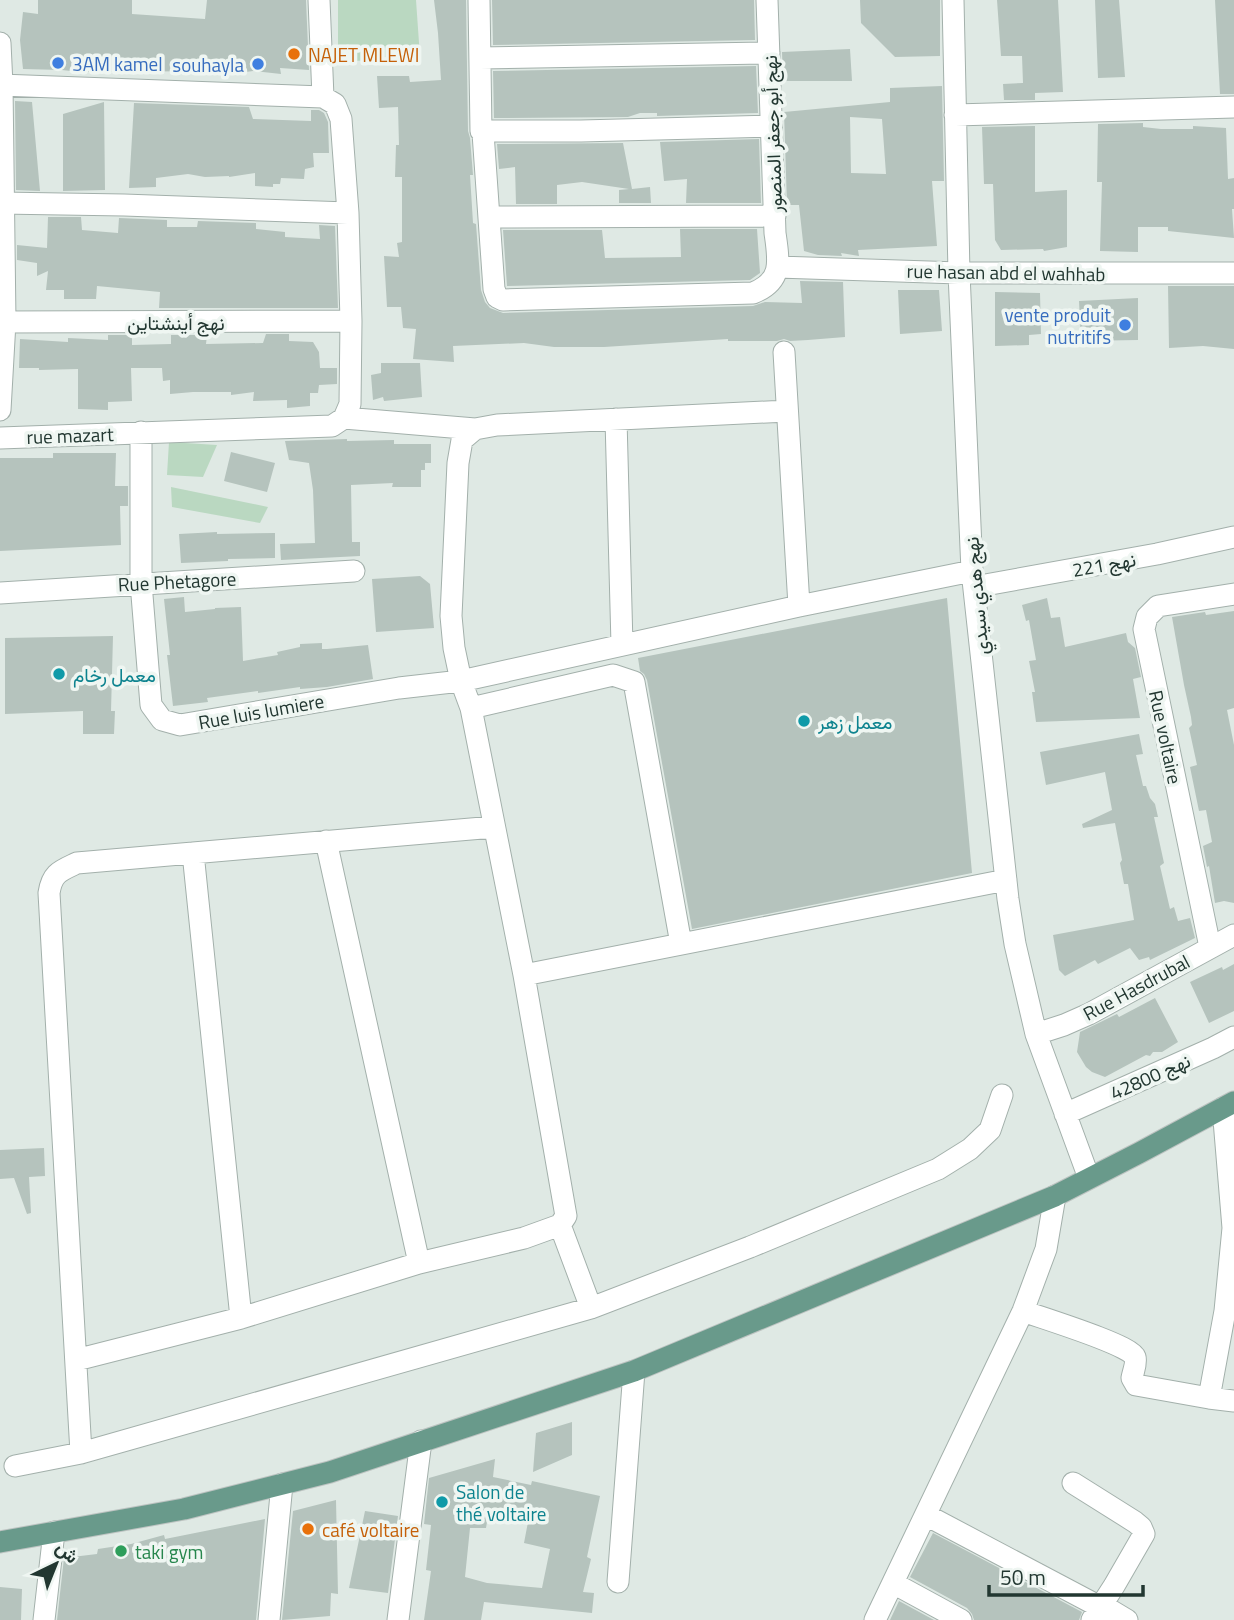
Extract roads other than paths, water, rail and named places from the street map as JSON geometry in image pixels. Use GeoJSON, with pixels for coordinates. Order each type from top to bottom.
{"type":"FeatureCollection","features":[{"type":"Feature","properties":{"kind":"main road"},"geometry":{"type":"LineString","coordinates":[[0,1542],[184,1508],[330,1472],[634,1371],[1055,1196],[1228,1105]]}},
{"type":"Feature","properties":{"kind":"street"},"geometry":{"type":"LineString","coordinates":[[319,0],[323,97]]}},
{"type":"Feature","properties":{"kind":"street"},"geometry":{"type":"LineString","coordinates":[[479,0],[481,131],[494,289],[497,297],[503,300],[753,293],[763,289],[774,279],[778,267]]}},
{"type":"Feature","properties":{"kind":"street","name":"نهج أبو جعفر المنصور"},"geometry":{"type":"LineString","coordinates":[[767,0],[778,267]]}},
{"type":"Feature","properties":{"kind":"street","name":"نهج هدي سيدي"},"geometry":{"type":"LineString","coordinates":[[953,0],[959,273],[973,579],[1006,880],[1014,944],[1036,1034],[1089,1178]]}},
{"type":"Feature","properties":{"kind":"street"},"geometry":{"type":"LineString","coordinates":[[0,43],[3,321],[0,410]]}},
{"type":"Feature","properties":{"kind":"street"},"geometry":{"type":"LineString","coordinates":[[480,58],[769,53]]}},
{"type":"Feature","properties":{"kind":"street"},"geometry":{"type":"LineString","coordinates":[[1,85],[323,97],[335,104],[341,119],[348,214],[351,321],[349,404],[344,418]]}},
{"type":"Feature","properties":{"kind":"street"},"geometry":{"type":"LineString","coordinates":[[955,116],[1234,107]]}},
{"type":"Feature","properties":{"kind":"street"},"geometry":{"type":"LineString","coordinates":[[481,131],[771,125]]}},
{"type":"Feature","properties":{"kind":"street"},"geometry":{"type":"LineString","coordinates":[[2,203],[348,214]]}},
{"type":"Feature","properties":{"kind":"street"},"geometry":{"type":"LineString","coordinates":[[489,217],[775,216]]}},
{"type":"Feature","properties":{"kind":"street","name":"rue hasan abd el wahhab"},"geometry":{"type":"LineString","coordinates":[[778,267],[959,273],[1234,273]]}},
{"type":"Feature","properties":{"kind":"street","name":"نهج أينشتاين"},"geometry":{"type":"LineString","coordinates":[[3,321],[351,321]]}},
{"type":"Feature","properties":{"kind":"street"},"geometry":{"type":"LineString","coordinates":[[784,352],[799,606]]}},
{"type":"Feature","properties":{"kind":"street","name":"rue mazart"},"geometry":{"type":"LineString","coordinates":[[0,438],[332,426],[344,418],[475,429],[497,425],[787,411]]}},
{"type":"Feature","properties":{"kind":"street"},"geometry":{"type":"LineString","coordinates":[[617,419],[622,645]]}},
{"type":"Feature","properties":{"kind":"street"},"geometry":{"type":"LineString","coordinates":[[76,1360],[241,1318],[419,1263],[524,1238],[560,1225],[566,1216],[524,975],[471,708],[461,681],[454,648],[451,616],[458,463],[462,440],[475,429]]}},
{"type":"Feature","properties":{"kind":"street","name":"Rue luis lumiere"},"geometry":{"type":"LineString","coordinates":[[141,432],[141,583],[151,705],[162,720],[180,725],[399,688],[461,681],[622,645]]}},
{"type":"Feature","properties":{"kind":"street","name":"نهج 221"},"geometry":{"type":"LineString","coordinates":[[622,645],[799,606],[973,579],[1157,555],[1234,537]]}},
{"type":"Feature","properties":{"kind":"street","name":"Rue Phetagore"},"geometry":{"type":"LineString","coordinates":[[0,593],[354,571]]}},
{"type":"Feature","properties":{"kind":"street","name":"Rue voltaire"},"geometry":{"type":"LineString","coordinates":[[1210,947],[1143,629],[1147,617],[1158,606],[1234,594]]}},
{"type":"Feature","properties":{"kind":"street"},"geometry":{"type":"LineString","coordinates":[[471,708],[613,675],[634,682],[681,944]]}},
{"type":"Feature","properties":{"kind":"street"},"geometry":{"type":"LineString","coordinates":[[81,1453],[49,892],[51,881],[58,872],[77,863],[494,827]]}},
{"type":"Feature","properties":{"kind":"street"},"geometry":{"type":"LineString","coordinates":[[326,841],[419,1263]]}},
{"type":"Feature","properties":{"kind":"street"},"geometry":{"type":"LineString","coordinates":[[193,853],[241,1318]]}},
{"type":"Feature","properties":{"kind":"street"},"geometry":{"type":"LineString","coordinates":[[524,975],[1006,880]]}},
{"type":"Feature","properties":{"kind":"street","name":"Rue Hasdrubal"},"geometry":{"type":"LineString","coordinates":[[1036,1034],[1089,1014],[1234,935]]}},
{"type":"Feature","properties":{"kind":"street","name":"نهج 42800"},"geometry":{"type":"LineString","coordinates":[[1065,1114],[1234,1037]]}},
{"type":"Feature","properties":{"kind":"street"},"geometry":{"type":"LineString","coordinates":[[15,1466],[81,1453],[591,1308],[750,1247],[939,1169],[970,1149],[990,1130],[1002,1095]]}},
{"type":"Feature","properties":{"kind":"street"},"geometry":{"type":"LineString","coordinates":[[1209,1398],[1229,1311],[1233,1228],[1228,1105]]}},
{"type":"Feature","properties":{"kind":"street"},"geometry":{"type":"LineString","coordinates":[[875,1620],[1023,1311],[1046,1249],[1055,1196]]}},
{"type":"Feature","properties":{"kind":"street"},"geometry":{"type":"LineString","coordinates":[[560,1225],[591,1308]]}},
{"type":"Feature","properties":{"kind":"street"},"geometry":{"type":"LineString","coordinates":[[1023,1311],[1108,1340],[1132,1352],[1136,1359],[1132,1378],[1136,1385],[1234,1401]]}},
{"type":"Feature","properties":{"kind":"street"},"geometry":{"type":"LineString","coordinates":[[618,1582],[634,1371]]}},
{"type":"Feature","properties":{"kind":"street"},"geometry":{"type":"LineString","coordinates":[[398,1620],[421,1441]]}},
{"type":"Feature","properties":{"kind":"street"},"geometry":{"type":"LineString","coordinates":[[1073,1483],[1135,1522],[1144,1534],[1098,1611]]}},
{"type":"Feature","properties":{"kind":"street"},"geometry":{"type":"LineString","coordinates":[[269,1620],[282,1484]]}},
{"type":"Feature","properties":{"kind":"street"},"geometry":{"type":"LineString","coordinates":[[926,1516],[1098,1611],[1128,1620]]}},
{"type":"Feature","properties":{"kind":"street"},"geometry":{"type":"LineString","coordinates":[[44,1620],[54,1532]]}},
{"type":"Feature","properties":{"kind":"street"},"geometry":{"type":"LineString","coordinates":[[893,1583],[961,1620]]}},
{"type":"Feature","properties":{"kind":"place","name":"NAJET MLEWI"},"geometry":{"type":"Point","coordinates":[294,54]}},
{"type":"Feature","properties":{"kind":"place","name":"3AM kamel"},"geometry":{"type":"Point","coordinates":[58,63]}},
{"type":"Feature","properties":{"kind":"place","name":"souhayla"},"geometry":{"type":"Point","coordinates":[258,64]}},
{"type":"Feature","properties":{"kind":"place","name":"vente produit nutritifs"},"geometry":{"type":"Point","coordinates":[1125,325]}},
{"type":"Feature","properties":{"kind":"place","name":"معمل رخام"},"geometry":{"type":"Point","coordinates":[59,674]}},
{"type":"Feature","properties":{"kind":"place","name":"معمل زهر"},"geometry":{"type":"Point","coordinates":[804,721]}},
{"type":"Feature","properties":{"kind":"place","name":"Salon de thé voltaire"},"geometry":{"type":"Point","coordinates":[442,1502]}},
{"type":"Feature","properties":{"kind":"place","name":"café voltaire"},"geometry":{"type":"Point","coordinates":[308,1529]}},
{"type":"Feature","properties":{"kind":"place","name":"taki gym"},"geometry":{"type":"Point","coordinates":[121,1551]}}]}
